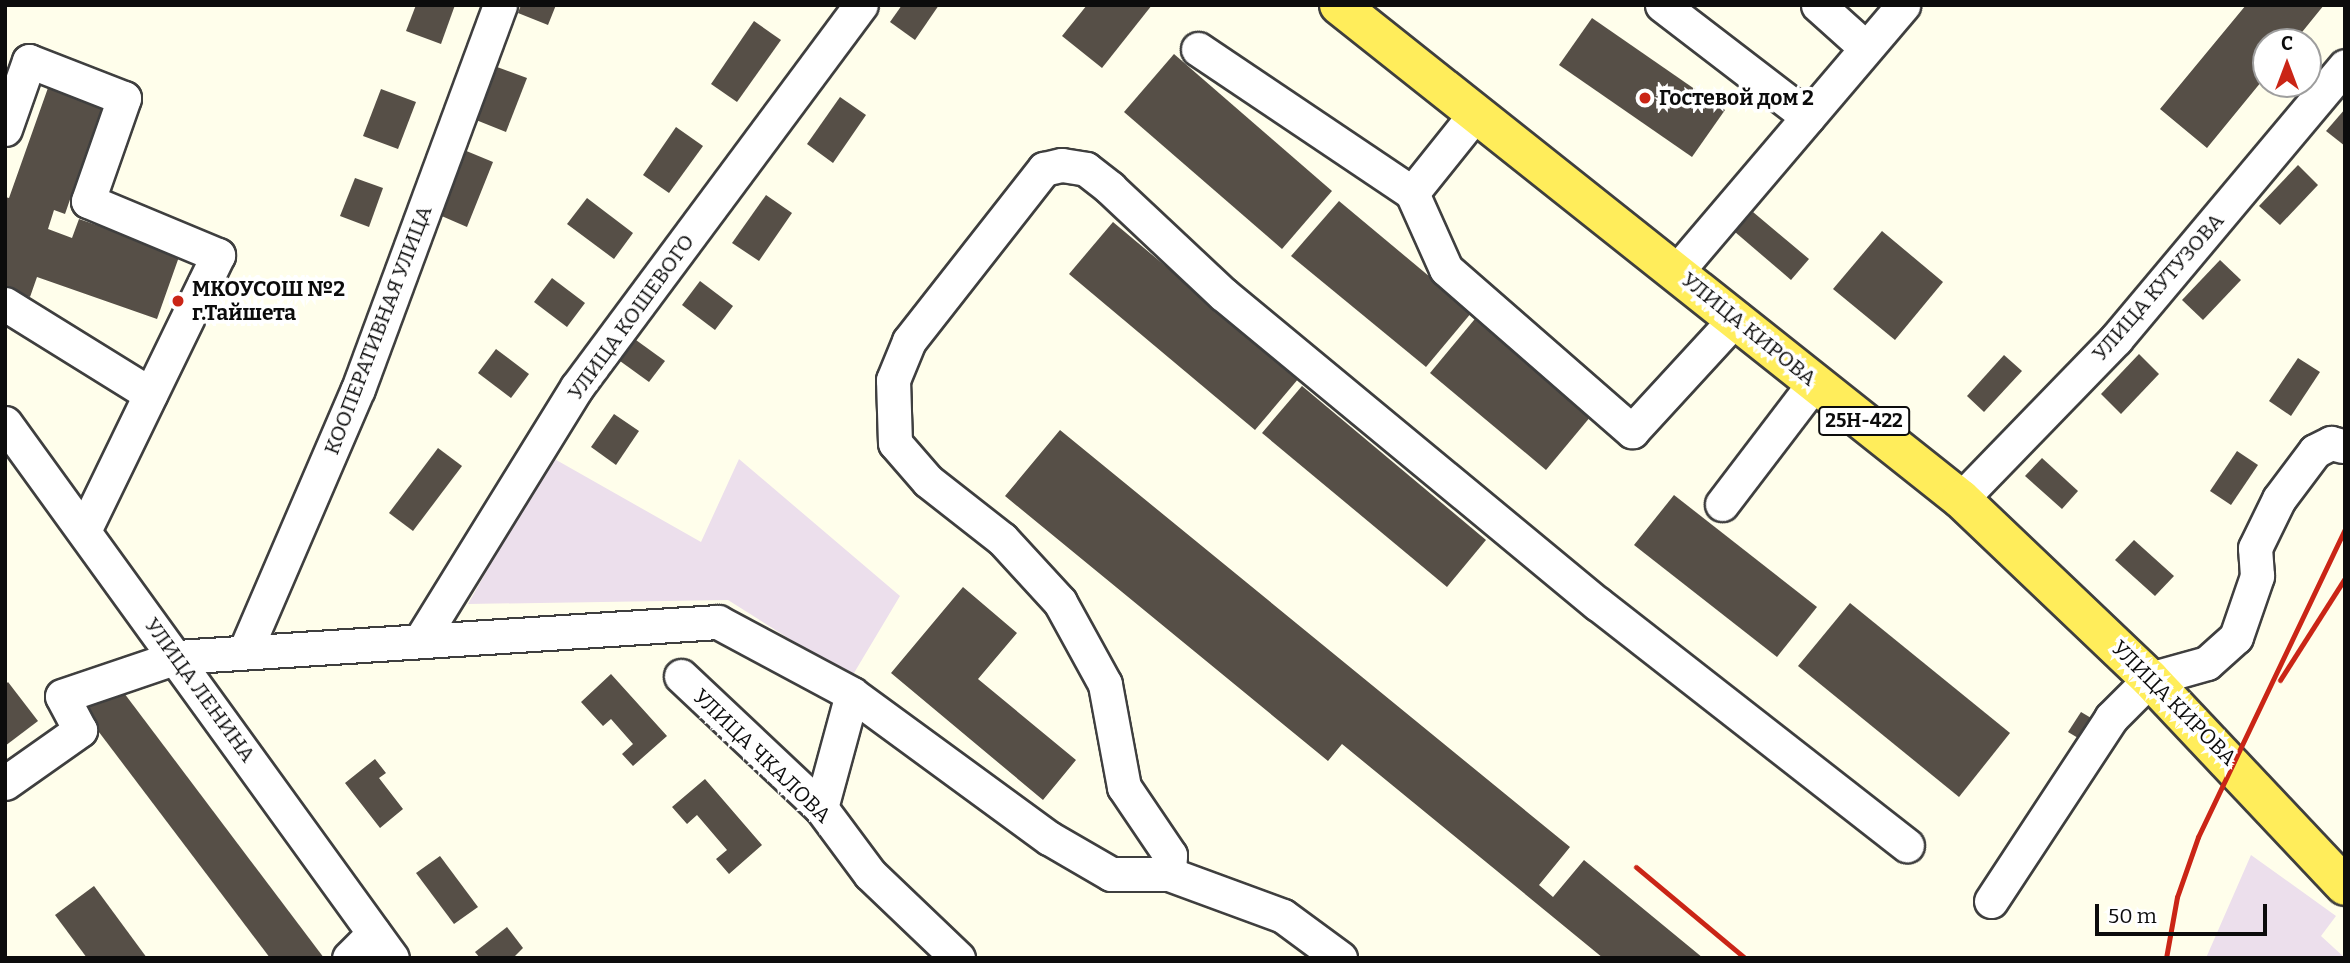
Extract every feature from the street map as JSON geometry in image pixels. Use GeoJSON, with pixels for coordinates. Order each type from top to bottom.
{"type":"FeatureCollection","features":[{"type":"Feature","properties":{"kind":"main road","name":"УЛИЦА КИРОВА"},"geometry":{"type":"LineString","coordinates":[[1339,5],[1961,499],[2150,679],[2345,886]]}},
{"type":"Feature","properties":{"kind":"street","name":"КООПЕРАТИВНАЯ УЛИЦА"},"geometry":{"type":"LineString","coordinates":[[244,651],[358,389],[500,5]]}},
{"type":"Feature","properties":{"kind":"street","name":"УЛИЦА КОШЕВОГО"},"geometry":{"type":"LineString","coordinates":[[420,641],[577,387],[861,5]]}},
{"type":"Feature","properties":{"kind":"street"},"geometry":{"type":"LineString","coordinates":[[1662,5],[1808,117]]}},
{"type":"Feature","properties":{"kind":"street"},"geometry":{"type":"LineString","coordinates":[[1818,5],[1866,48]]}},
{"type":"Feature","properties":{"kind":"street"},"geometry":{"type":"LineString","coordinates":[[1677,271],[1903,5]]}},
{"type":"Feature","properties":{"kind":"street"},"geometry":{"type":"LineString","coordinates":[[1198,49],[1412,193],[1446,269],[1632,431],[1736,318]]}},
{"type":"Feature","properties":{"kind":"street"},"geometry":{"type":"LineString","coordinates":[[5,129],[29,61],[124,98],[88,201],[218,255],[84,531]]}},
{"type":"Feature","properties":{"kind":"street","name":"УЛИЦА КУТУЗОВА"},"geometry":{"type":"LineString","coordinates":[[1961,499],[2116,339],[2345,66]]}},
{"type":"Feature","properties":{"kind":"street"},"geometry":{"type":"LineString","coordinates":[[1412,193],[1476,113]]}},
{"type":"Feature","properties":{"kind":"street"},"geometry":{"type":"LineString","coordinates":[[1169,874],[1170,855],[1124,787],[1105,684],[1060,602],[1002,539],[928,481],[895,443],[893,380],[909,341],[1044,169],[1062,166],[1086,169],[1110,188],[1223,294],[1577,587],[1907,845]]}},
{"type":"Feature","properties":{"kind":"street"},"geometry":{"type":"LineString","coordinates":[[5,304],[150,394]]}},
{"type":"Feature","properties":{"kind":"street"},"geometry":{"type":"LineString","coordinates":[[1722,503],[1815,382]]}},
{"type":"Feature","properties":{"kind":"street","name":"УЛИЦА ЛЕНИНА"},"geometry":{"type":"LineString","coordinates":[[5,423],[177,657],[383,946]]}},
{"type":"Feature","properties":{"kind":"street"},"geometry":{"type":"LineString","coordinates":[[1991,901],[2111,718],[2150,679],[2207,663],[2236,638],[2257,576],[2255,548],[2279,499],[2315,451],[2331,443],[2343,446]]}},
{"type":"Feature","properties":{"kind":"street"},"geometry":{"type":"LineString","coordinates":[[5,783],[80,730],[62,695],[177,657],[718,622],[852,694],[1049,838],[1111,874],[1169,874],[1283,916],[1340,958]]}},
{"type":"Feature","properties":{"kind":"street","name":"УЛИЦА ЧКАЛОВА"},"geometry":{"type":"LineString","coordinates":[[681,676],[821,808],[870,874],[958,958]]}},
{"type":"Feature","properties":{"kind":"street"},"geometry":{"type":"LineString","coordinates":[[821,808],[852,694]]}},
{"type":"Feature","properties":{"kind":"street"},"geometry":{"type":"LineString","coordinates":[[349,958],[383,946]]}},
{"type":"Feature","properties":{"kind":"shaded area"},"geometry":{"type":"Polygon","coordinates":[[[551,457],[701,542],[739,459],[900,596],[851,678],[728,600],[468,604],[551,457]]]}},
{"type":"Feature","properties":{"kind":"shaded area"},"geometry":{"type":"Polygon","coordinates":[[[2251,855],[2336,916],[2321,936],[2345,958],[2206,958],[2251,855]]]}},
{"type":"Feature","properties":{"kind":"building"},"geometry":{"type":"Polygon","coordinates":[[[416,5],[455,5],[441,44],[406,31],[416,5]]]}},
{"type":"Feature","properties":{"kind":"building"},"geometry":{"type":"Polygon","coordinates":[[[521,5],[556,5],[548,25],[518,13],[521,5]]]}},
{"type":"Feature","properties":{"kind":"building"},"geometry":{"type":"Polygon","coordinates":[[[902,5],[939,5],[915,40],[890,22],[902,5]]]}},
{"type":"Feature","properties":{"kind":"building"},"geometry":{"type":"Polygon","coordinates":[[[1087,5],[1152,5],[1102,68],[1062,36],[1087,5]]]}},
{"type":"Feature","properties":{"kind":"building"},"geometry":{"type":"Polygon","coordinates":[[[2246,5],[2324,5],[2305,28],[2252,28],[2252,93],[2207,148],[2160,109],[2246,5]]]}},
{"type":"Feature","properties":{"kind":"building"},"geometry":{"type":"Polygon","coordinates":[[[1592,18],[1725,110],[1692,157],[1559,65],[1592,18]]]}},
{"type":"Feature","properties":{"kind":"building"},"geometry":{"type":"Polygon","coordinates":[[[754,21],[781,40],[737,102],[711,84],[754,21]]]}},
{"type":"Feature","properties":{"kind":"building"},"geometry":{"type":"Polygon","coordinates":[[[1174,54],[1332,191],[1282,249],[1124,112],[1174,54]]]}},
{"type":"Feature","properties":{"kind":"building"},"geometry":{"type":"Polygon","coordinates":[[[497,67],[527,78],[506,132],[476,120],[497,67]]]}},
{"type":"Feature","properties":{"kind":"building"},"geometry":{"type":"Polygon","coordinates":[[[49,85],[103,104],[65,214],[54,210],[48,229],[72,238],[79,219],[180,254],[157,319],[37,277],[30,297],[5,288],[5,197],[9,198],[49,85]]]}},
{"type":"Feature","properties":{"kind":"building"},"geometry":{"type":"Polygon","coordinates":[[[381,89],[416,102],[398,149],[363,136],[381,89]]]}},
{"type":"Feature","properties":{"kind":"building"},"geometry":{"type":"Polygon","coordinates":[[[840,97],[866,115],[833,163],[807,144],[840,97]]]}},
{"type":"Feature","properties":{"kind":"building"},"geometry":{"type":"Polygon","coordinates":[[[2345,109],[2345,146],[2326,131],[2345,109]]]}},
{"type":"Feature","properties":{"kind":"building"},"geometry":{"type":"Polygon","coordinates":[[[676,127],[703,146],[669,193],[643,175],[676,127]]]}},
{"type":"Feature","properties":{"kind":"building"},"geometry":{"type":"Polygon","coordinates":[[[464,150],[493,162],[467,227],[437,214],[464,150]]]}},
{"type":"Feature","properties":{"kind":"building"},"geometry":{"type":"Polygon","coordinates":[[[2298,165],[2318,185],[2280,225],[2259,206],[2298,165]]]}},
{"type":"Feature","properties":{"kind":"building"},"geometry":{"type":"Polygon","coordinates":[[[355,178],[383,188],[369,227],[340,216],[355,178]]]}},
{"type":"Feature","properties":{"kind":"building"},"geometry":{"type":"Polygon","coordinates":[[[766,195],[792,213],[759,261],[732,243],[766,195]]]}},
{"type":"Feature","properties":{"kind":"building"},"geometry":{"type":"Polygon","coordinates":[[[587,198],[633,233],[614,259],[567,224],[587,198]]]}},
{"type":"Feature","properties":{"kind":"building"},"geometry":{"type":"Polygon","coordinates":[[[1339,201],[1472,312],[1426,367],[1291,256],[1339,201]]]}},
{"type":"Feature","properties":{"kind":"building"},"geometry":{"type":"Polygon","coordinates":[[[1753,212],[1809,259],[1791,280],[1735,232],[1753,212]]]}},
{"type":"Feature","properties":{"kind":"building"},"geometry":{"type":"Polygon","coordinates":[[[1113,222],[1299,378],[1255,430],[1069,274],[1113,222]]]}},
{"type":"Feature","properties":{"kind":"building"},"geometry":{"type":"Polygon","coordinates":[[[1882,231],[1943,282],[1895,340],[1833,289],[1882,231]]]}},
{"type":"Feature","properties":{"kind":"building"},"geometry":{"type":"Polygon","coordinates":[[[2220,260],[2241,280],[2203,320],[2182,300],[2220,260]]]}},
{"type":"Feature","properties":{"kind":"building"},"geometry":{"type":"Polygon","coordinates":[[[552,278],[585,303],[567,327],[534,302],[552,278]]]}},
{"type":"Feature","properties":{"kind":"building"},"geometry":{"type":"Polygon","coordinates":[[[700,281],[733,306],[715,330],[682,305],[700,281]]]}},
{"type":"Feature","properties":{"kind":"building"},"geometry":{"type":"Polygon","coordinates":[[[1479,314],[1596,410],[1546,470],[1430,373],[1479,314]]]}},
{"type":"Feature","properties":{"kind":"building"},"geometry":{"type":"Polygon","coordinates":[[[636,340],[665,361],[649,382],[620,361],[636,340]]]}},
{"type":"Feature","properties":{"kind":"building"},"geometry":{"type":"Polygon","coordinates":[[[496,349],[529,374],[511,398],[478,373],[496,349]]]}},
{"type":"Feature","properties":{"kind":"building"},"geometry":{"type":"Polygon","coordinates":[[[2139,354],[2159,374],[2121,414],[2101,394],[2139,354]]]}},
{"type":"Feature","properties":{"kind":"building"},"geometry":{"type":"Polygon","coordinates":[[[2004,355],[2022,371],[1984,412],[1967,396],[2004,355]]]}},
{"type":"Feature","properties":{"kind":"building"},"geometry":{"type":"Polygon","coordinates":[[[2298,358],[2320,372],[2291,416],[2269,401],[2298,358]]]}},
{"type":"Feature","properties":{"kind":"building"},"geometry":{"type":"Polygon","coordinates":[[[1302,386],[1486,540],[1447,587],[1262,433],[1302,386]]]}},
{"type":"Feature","properties":{"kind":"building"},"geometry":{"type":"Polygon","coordinates":[[[614,414],[639,431],[616,465],[591,447],[614,414]]]}},
{"type":"Feature","properties":{"kind":"building"},"geometry":{"type":"Polygon","coordinates":[[[1060,430],[1570,847],[1539,885],[1553,897],[1584,860],[1703,958],[1603,958],[1342,744],[1328,761],[1005,496],[1060,430]]]}},
{"type":"Feature","properties":{"kind":"building"},"geometry":{"type":"Polygon","coordinates":[[[438,448],[462,466],[413,531],[389,513],[438,448]]]}},
{"type":"Feature","properties":{"kind":"building"},"geometry":{"type":"Polygon","coordinates":[[[2237,451],[2258,465],[2231,505],[2210,491],[2237,451]]]}},
{"type":"Feature","properties":{"kind":"building"},"geometry":{"type":"Polygon","coordinates":[[[2042,458],[2078,491],[2062,509],[2025,476],[2042,458]]]}},
{"type":"Feature","properties":{"kind":"building"},"geometry":{"type":"Polygon","coordinates":[[[1674,495],[1817,607],[1777,657],[1634,545],[1674,495]]]}},
{"type":"Feature","properties":{"kind":"building"},"geometry":{"type":"Polygon","coordinates":[[[2134,540],[2174,576],[2155,596],[2115,560],[2134,540]]]}},
{"type":"Feature","properties":{"kind":"building"},"geometry":{"type":"Polygon","coordinates":[[[963,587],[1017,633],[978,679],[1076,760],[1043,800],[891,673],[963,587]]]}},
{"type":"Feature","properties":{"kind":"building"},"geometry":{"type":"Polygon","coordinates":[[[1850,603],[2010,733],[1959,797],[1798,666],[1850,603]]]}},
{"type":"Feature","properties":{"kind":"building"},"geometry":{"type":"Polygon","coordinates":[[[611,674],[667,736],[633,766],[622,754],[633,744],[611,719],[603,726],[581,702],[611,674]]]}},
{"type":"Feature","properties":{"kind":"building"},"geometry":{"type":"Polygon","coordinates":[[[8,682],[38,721],[5,746],[5,685],[8,682]]]}},
{"type":"Feature","properties":{"kind":"building"},"geometry":{"type":"Polygon","coordinates":[[[118,685],[324,958],[270,958],[83,711],[118,685]]]}},
{"type":"Feature","properties":{"kind":"building"},"geometry":{"type":"Polygon","coordinates":[[[2081,712],[2103,725],[2090,745],[2068,732],[2081,712]]]}},
{"type":"Feature","properties":{"kind":"building"},"geometry":{"type":"Polygon","coordinates":[[[375,759],[386,773],[379,778],[403,809],[380,828],[345,783],[375,759]]]}},
{"type":"Feature","properties":{"kind":"building"},"geometry":{"type":"Polygon","coordinates":[[[705,779],[762,845],[729,874],[716,859],[727,850],[697,815],[687,824],[672,807],[705,779]]]}},
{"type":"Feature","properties":{"kind":"building"},"geometry":{"type":"Polygon","coordinates":[[[440,856],[478,907],[454,924],[416,873],[440,856]]]}},
{"type":"Feature","properties":{"kind":"building"},"geometry":{"type":"Polygon","coordinates":[[[94,886],[147,958],[87,958],[55,915],[94,886]]]}},
{"type":"Feature","properties":{"kind":"building"},"geometry":{"type":"Polygon","coordinates":[[[507,927],[523,948],[513,958],[480,958],[475,952],[507,927]]]}},
{"type":"Feature","properties":{"kind":"railway"},"geometry":{"type":"LineString","coordinates":[[2166,958],[2177,897],[2198,837],[2345,529]]}},
{"type":"Feature","properties":{"kind":"railway"},"geometry":{"type":"LineString","coordinates":[[2280,680],[2345,578]]}},
{"type":"Feature","properties":{"kind":"railway"},"geometry":{"type":"LineString","coordinates":[[1636,867],[1745,958]]}},
{"type":"Feature","properties":{"kind":"place","name":"Гостевой дом 2"},"geometry":{"type":"Point","coordinates":[1645,98]}},
{"type":"Feature","properties":{"kind":"place","name":"МКОУСОШ №2 г.Тайшета"},"geometry":{"type":"Point","coordinates":[178,301]}}]}
